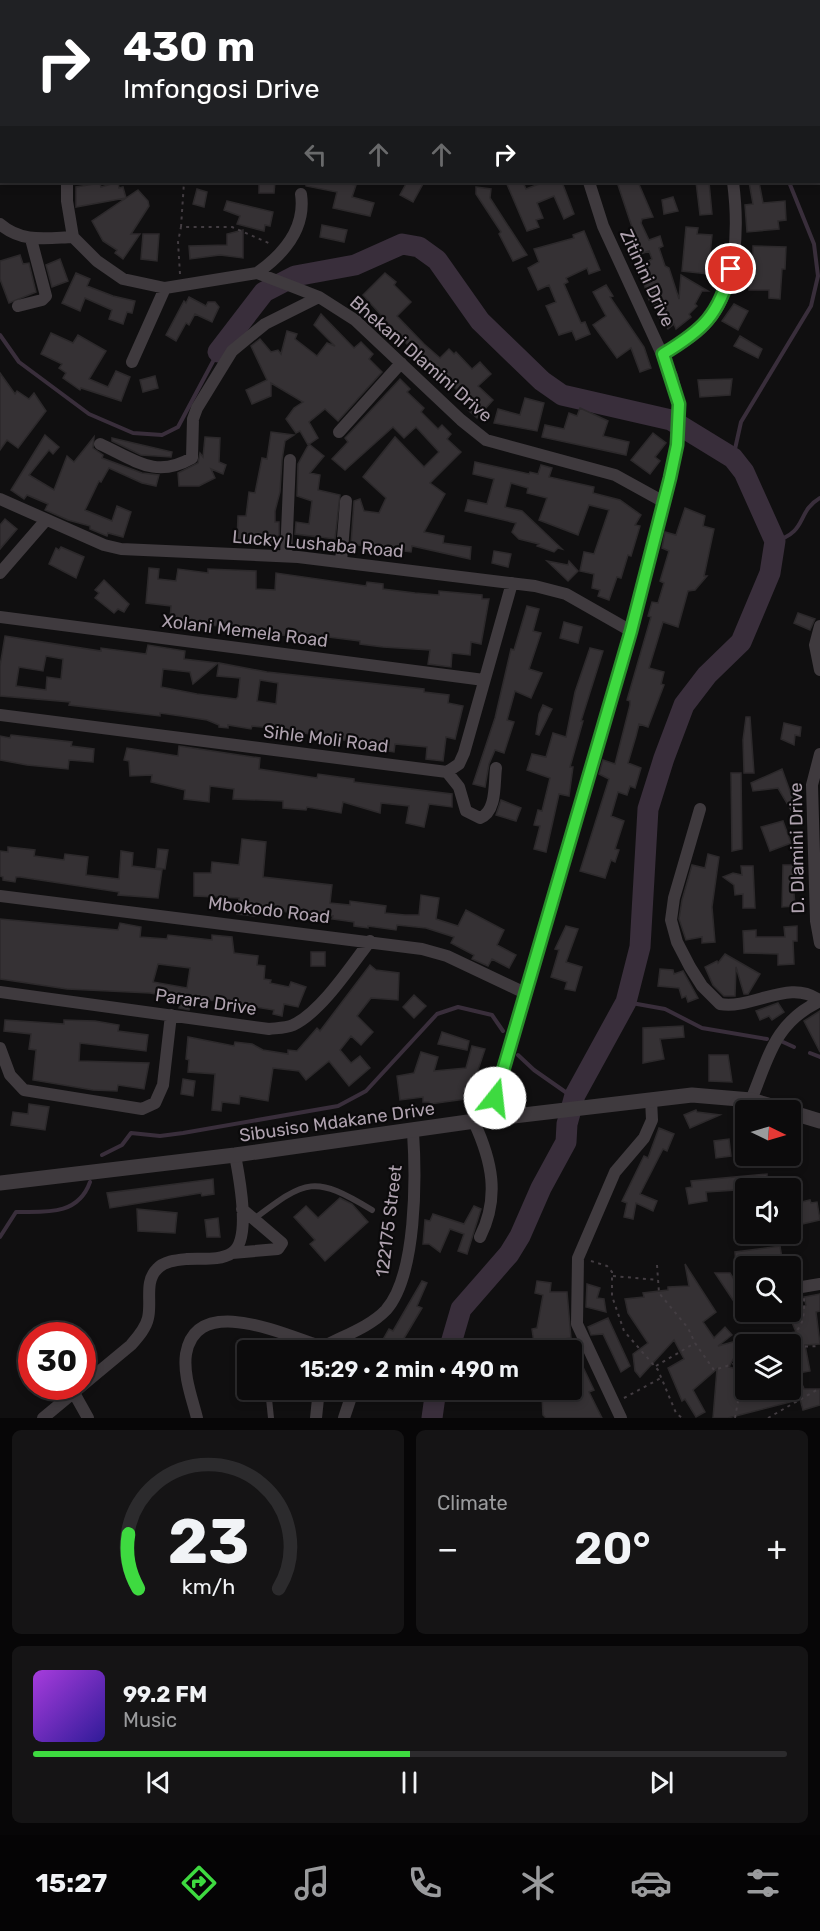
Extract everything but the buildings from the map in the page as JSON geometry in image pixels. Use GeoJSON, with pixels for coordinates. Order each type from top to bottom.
{"type":"FeatureCollection","features":[{"type":"Feature","properties":{"kind":"street"},"geometry":{"type":"LineString","coordinates":[[67,183],[67,201],[73,237],[97,261],[117,276],[132,282],[165,288],[262,274],[295,234],[301,220],[301,194]]}},
{"type":"Feature","properties":{"kind":"street","name":"Zitinini Drive"},"geometry":{"type":"LineString","coordinates":[[482,1120],[525,993],[631,631],[677,445],[679,404],[663,354],[633,295],[603,226],[589,183]]}},
{"type":"Feature","properties":{"kind":"street"},"geometry":{"type":"LineString","coordinates":[[663,354],[703,328],[725,294],[735,236],[734,183]]}},
{"type":"Feature","properties":{"kind":"street"},"geometry":{"type":"LineString","coordinates":[[0,224],[9,231],[31,239],[73,237]]}},
{"type":"Feature","properties":{"kind":"street"},"geometry":{"type":"LineString","coordinates":[[18,306],[42,300],[46,296],[31,239]]}},
{"type":"Feature","properties":{"kind":"street","name":"Bhekani Dlamini Drive"},"geometry":{"type":"LineString","coordinates":[[262,274],[319,297],[355,320],[461,420],[486,440],[615,475],[664,502]]}},
{"type":"Feature","properties":{"kind":"street"},"geometry":{"type":"LineString","coordinates":[[132,362],[165,288]]}},
{"type":"Feature","properties":{"kind":"street"},"geometry":{"type":"LineString","coordinates":[[100,444],[162,470],[177,466],[192,458],[193,419],[197,408],[232,351],[247,336],[265,324],[319,297]]}},
{"type":"Feature","properties":{"kind":"street"},"geometry":{"type":"LineString","coordinates":[[339,432],[401,363]]}},
{"type":"Feature","properties":{"kind":"street"},"geometry":{"type":"LineString","coordinates":[[286,556],[290,460]]}},
{"type":"Feature","properties":{"kind":"street","name":"Lucky Lushaba Road"},"geometry":{"type":"LineString","coordinates":[[0,499],[46,520],[121,549],[286,556],[512,583],[566,594],[631,631]]}},
{"type":"Feature","properties":{"kind":"street"},"geometry":{"type":"LineString","coordinates":[[341,562],[346,501]]}},
{"type":"Feature","properties":{"kind":"street"},"geometry":{"type":"LineString","coordinates":[[0,573],[46,520]]}},
{"type":"Feature","properties":{"kind":"street"},"geometry":{"type":"LineString","coordinates":[[496,768],[492,805],[489,813],[480,818],[466,811],[459,787],[447,772],[459,764],[464,753],[512,583]]}},
{"type":"Feature","properties":{"kind":"street","name":"Xolani Memela Road"},"geometry":{"type":"LineString","coordinates":[[0,617],[484,680]]}},
{"type":"Feature","properties":{"kind":"street"},"geometry":{"type":"LineString","coordinates":[[820,626],[815,645],[820,670]]}},
{"type":"Feature","properties":{"kind":"street","name":"Sihle Moli Road"},"geometry":{"type":"LineString","coordinates":[[0,715],[447,772]]}},
{"type":"Feature","properties":{"kind":"street","name":"D. Dlamini Drive"},"geometry":{"type":"LineString","coordinates":[[820,754],[812,785],[816,921],[820,943]]}},
{"type":"Feature","properties":{"kind":"street"},"geometry":{"type":"LineString","coordinates":[[700,809],[672,909],[673,932],[702,986],[720,1004],[735,1005],[801,992],[820,1001]]}},
{"type":"Feature","properties":{"kind":"street","name":"Mbokodo Road"},"geometry":{"type":"LineString","coordinates":[[0,896],[370,941],[434,952],[525,993]]}},
{"type":"Feature","properties":{"kind":"street","name":"Parara Drive"},"geometry":{"type":"LineString","coordinates":[[0,992],[270,1029],[293,1025],[314,1009],[370,941]]}},
{"type":"Feature","properties":{"kind":"street"},"geometry":{"type":"LineString","coordinates":[[751,1100],[779,1033],[794,1016],[820,1001]]}},
{"type":"Feature","properties":{"kind":"street"},"geometry":{"type":"LineString","coordinates":[[0,1048],[10,1075],[24,1090],[142,1109],[155,1102],[163,1085],[171,1015]]}},
{"type":"Feature","properties":{"kind":"street","name":"Sibusiso Mdakane Drive"},"geometry":{"type":"LineString","coordinates":[[0,1183],[413,1132],[482,1120],[651,1099],[692,1095],[751,1100]]}},
{"type":"Feature","properties":{"kind":"street"},"geometry":{"type":"LineString","coordinates":[[621,1418],[577,1324],[578,1258],[615,1172],[644,1138],[652,1120],[651,1099]]}},
{"type":"Feature","properties":{"kind":"street"},"geometry":{"type":"LineString","coordinates":[[801,1115],[820,1121]]}},
{"type":"Feature","properties":{"kind":"street"},"geometry":{"type":"LineString","coordinates":[[480,1237],[489,1214],[493,1180],[482,1120]]}},
{"type":"Feature","properties":{"kind":"street","name":"122175 Street"},"geometry":{"type":"LineString","coordinates":[[337,1340],[373,1320],[385,1310],[398,1293],[406,1265],[416,1175],[413,1132]]}},
{"type":"Feature","properties":{"kind":"street"},"geometry":{"type":"LineString","coordinates":[[232,1253],[241,1240],[242,1209],[234,1155]]}},
{"type":"Feature","properties":{"kind":"street"},"geometry":{"type":"LineString","coordinates":[[96,1374],[131,1345],[140,1334],[148,1317],[151,1278],[156,1269],[174,1261],[278,1249],[282,1243],[242,1209]]}},
{"type":"Feature","properties":{"kind":"street"},"geometry":{"type":"LineString","coordinates":[[801,1287],[820,1284]]}},
{"type":"Feature","properties":{"kind":"street","name":"122175 Street"},"geometry":{"type":"LineString","coordinates":[[197,1418],[189,1390],[186,1355],[190,1342],[200,1328],[225,1320],[295,1340]]}},
{"type":"Feature","properties":{"kind":"street"},"geometry":{"type":"LineString","coordinates":[[42,1418],[65,1400]]}},
{"type":"Feature","properties":{"kind":"street"},"geometry":{"type":"LineString","coordinates":[[78,1400],[88,1418]]}},
{"type":"Feature","properties":{"kind":"street"},"geometry":{"type":"LineString","coordinates":[[316,1418],[318,1400]]}},
{"type":"Feature","properties":{"kind":"street"},"geometry":{"type":"LineString","coordinates":[[344,1418],[350,1400]]}},
{"type":"Feature","properties":{"kind":"lane"},"geometry":{"type":"LineString","coordinates":[[254,1219],[282,1198],[318,1185],[328,1186],[372,1210]]}},
{"type":"Feature","properties":{"kind":"lane"},"geometry":{"type":"LineString","coordinates":[[269,1400],[271,1418]]}},
{"type":"Feature","properties":{"kind":"path"},"geometry":{"type":"LineString","coordinates":[[180,285],[178,242],[184,183]]}},
{"type":"Feature","properties":{"kind":"path"},"geometry":{"type":"LineString","coordinates":[[181,227],[232,227],[282,250]]}},
{"type":"Feature","properties":{"kind":"path"},"geometry":{"type":"LineString","coordinates":[[578,1258],[608,1266],[612,1276],[612,1296],[624,1331],[655,1367],[676,1413],[682,1418]]}},
{"type":"Feature","properties":{"kind":"path"},"geometry":{"type":"LineString","coordinates":[[657,1265],[659,1293],[688,1328],[695,1343],[714,1370],[735,1364]]}},
{"type":"Feature","properties":{"kind":"path"},"geometry":{"type":"LineString","coordinates":[[612,1276],[658,1280]]}},
{"type":"Feature","properties":{"kind":"path"},"geometry":{"type":"LineString","coordinates":[[795,1334],[804,1318],[801,1305]]}},
{"type":"Feature","properties":{"kind":"path"},"geometry":{"type":"LineString","coordinates":[[655,1367],[695,1343]]}},
{"type":"Feature","properties":{"kind":"path"},"geometry":{"type":"LineString","coordinates":[[801,1347],[820,1346]]}},
{"type":"Feature","properties":{"kind":"path"},"geometry":{"type":"LineString","coordinates":[[614,1403],[661,1378]]}},
{"type":"Feature","properties":{"kind":"path"},"geometry":{"type":"LineString","coordinates":[[768,1418],[820,1388]]}},
{"type":"Feature","properties":{"kind":"path"},"geometry":{"type":"LineString","coordinates":[[735,1418],[738,1400]]}},
{"type":"Feature","properties":{"kind":"waterway"},"geometry":{"type":"LineString","coordinates":[[733,458],[741,422],[811,306],[818,276],[814,244],[789,183]]}},
{"type":"Feature","properties":{"kind":"waterway"},"geometry":{"type":"LineString","coordinates":[[218,352],[264,292],[295,276],[355,265],[402,244],[419,247],[437,260],[480,321],[542,381],[562,395],[671,420],[733,458],[744,472],[775,541],[770,573],[741,642],[707,675],[684,705],[664,758],[648,809],[640,947],[626,1002],[575,1095],[567,1124],[566,1142],[541,1188],[520,1236],[509,1254],[461,1309],[452,1340]]}},
{"type":"Feature","properties":{"kind":"waterway"},"geometry":{"type":"LineString","coordinates":[[0,335],[19,362],[89,414],[133,433],[162,435],[178,427],[218,352]]}},
{"type":"Feature","properties":{"kind":"waterway"},"geometry":{"type":"LineString","coordinates":[[775,541],[793,532],[807,509],[820,498]]}},
{"type":"Feature","properties":{"kind":"waterway"},"geometry":{"type":"LineString","coordinates":[[626,1002],[665,1009],[702,1028],[767,1039]]}},
{"type":"Feature","properties":{"kind":"waterway"},"geometry":{"type":"LineString","coordinates":[[102,1155],[122,1145],[131,1133],[160,1136],[338,1106],[366,1091],[437,1014],[458,1007],[492,1015],[503,1031]]}},
{"type":"Feature","properties":{"kind":"waterway"},"geometry":{"type":"LineString","coordinates":[[783,1042],[794,1047]]}},
{"type":"Feature","properties":{"kind":"waterway"},"geometry":{"type":"LineString","coordinates":[[810,1053],[820,1057]]}},
{"type":"Feature","properties":{"kind":"waterway"},"geometry":{"type":"LineString","coordinates":[[518,1055],[534,1070],[574,1098]]}},
{"type":"Feature","properties":{"kind":"waterway"},"geometry":{"type":"LineString","coordinates":[[0,1237],[16,1212],[59,1210],[69,1206],[85,1193],[90,1182]]}},
{"type":"Feature","properties":{"kind":"waterway"},"geometry":{"type":"LineString","coordinates":[[432,1418],[434,1400]]}},
{"type":"Feature","properties":{"kind":"route"},"geometry":{"type":"LineString","coordinates":[[495,1098],[631,631],[670,478],[677,445],[679,404],[672,376],[663,354],[691,338],[703,328],[725,294],[731,269]]}}]}
